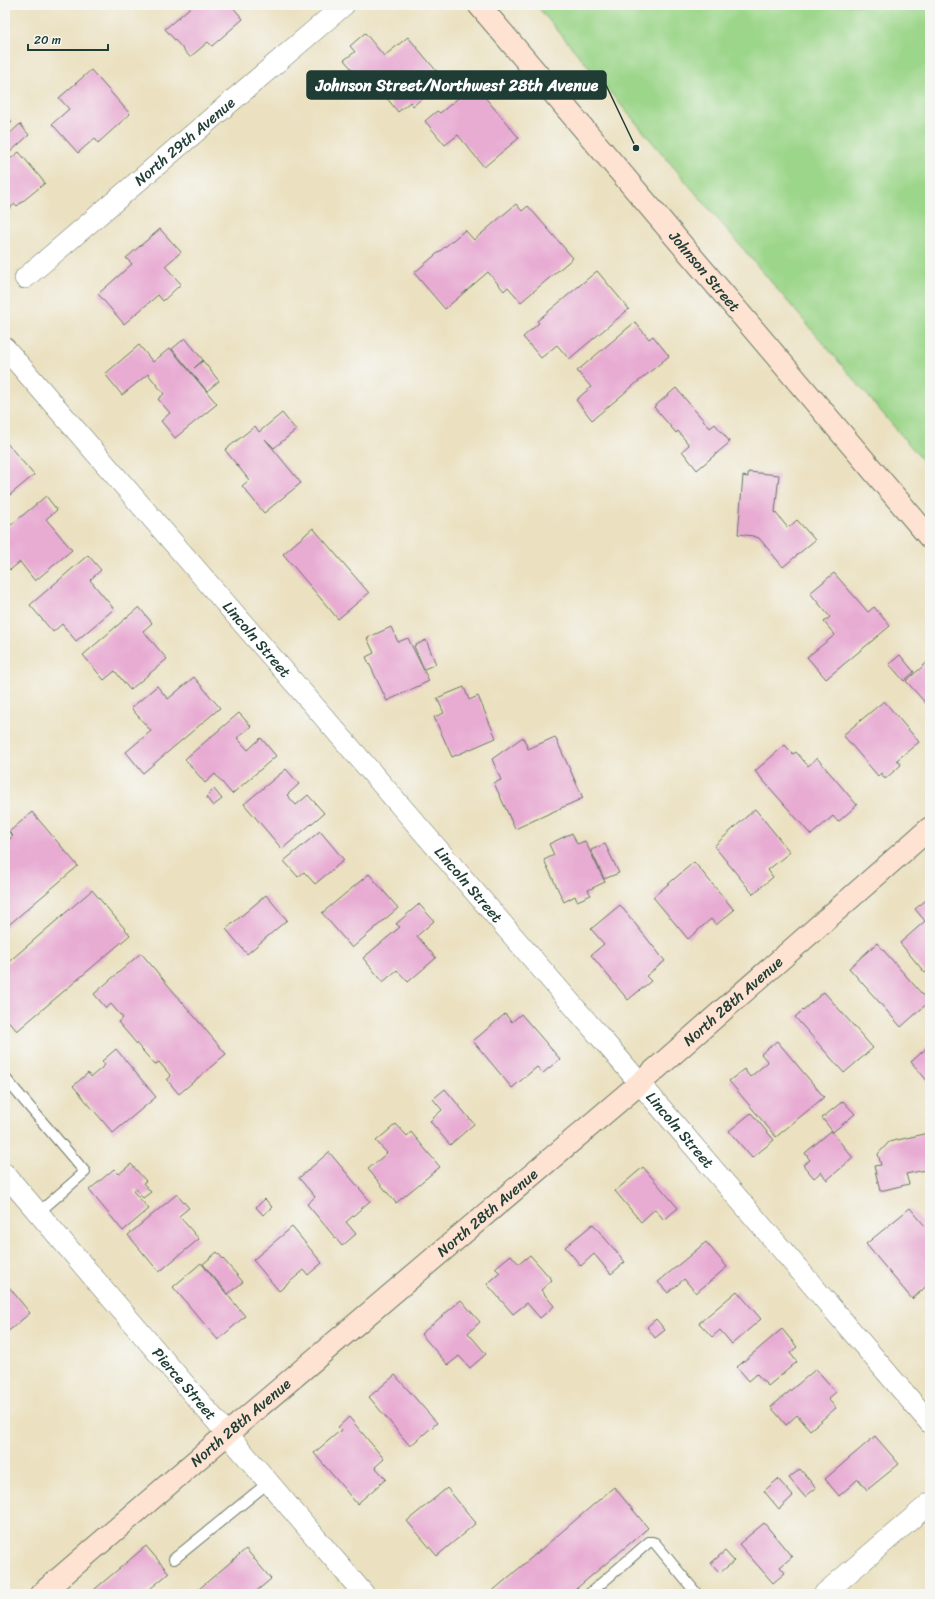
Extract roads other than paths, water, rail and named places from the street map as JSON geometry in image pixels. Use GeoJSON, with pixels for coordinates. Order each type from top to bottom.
{"type":"FeatureCollection","features":[{"type":"Feature","properties":{"kind":"street","name":"North 29th Avenue"},"geometry":{"type":"LineString","coordinates":[[26,278],[344,5]]}},
{"type":"Feature","properties":{"kind":"street","name":"Johnson Street"},"geometry":{"type":"LineString","coordinates":[[480,5],[930,538]]}},
{"type":"Feature","properties":{"kind":"street","name":"Lincoln Street"},"geometry":{"type":"LineString","coordinates":[[5,348],[640,1083],[930,1423]]}},
{"type":"Feature","properties":{"kind":"street","name":"North 28th Avenue"},"geometry":{"type":"LineString","coordinates":[[41,1594],[640,1083],[930,828]]}},
{"type":"Feature","properties":{"kind":"street","name":"Pierce Street"},"geometry":{"type":"LineString","coordinates":[[5,1174],[228,1433],[364,1594]]}},
{"type":"Feature","properties":{"kind":"street"},"geometry":{"type":"LineString","coordinates":[[824,1594],[930,1503]]}},
{"type":"Feature","properties":{"kind":"lane"},"geometry":{"type":"LineString","coordinates":[[5,1078],[85,1172],[38,1213]]}},
{"type":"Feature","properties":{"kind":"lane"},"geometry":{"type":"LineString","coordinates":[[174,1559],[269,1482]]}},
{"type":"Feature","properties":{"kind":"lane"},"geometry":{"type":"LineString","coordinates":[[589,1594],[649,1542],[655,1543],[698,1594]]}},
{"type":"Feature","properties":{"kind":"place","name":"Johnson Street/Northwest 28th Avenue"},"geometry":{"type":"Point","coordinates":[636,148]}}]}
